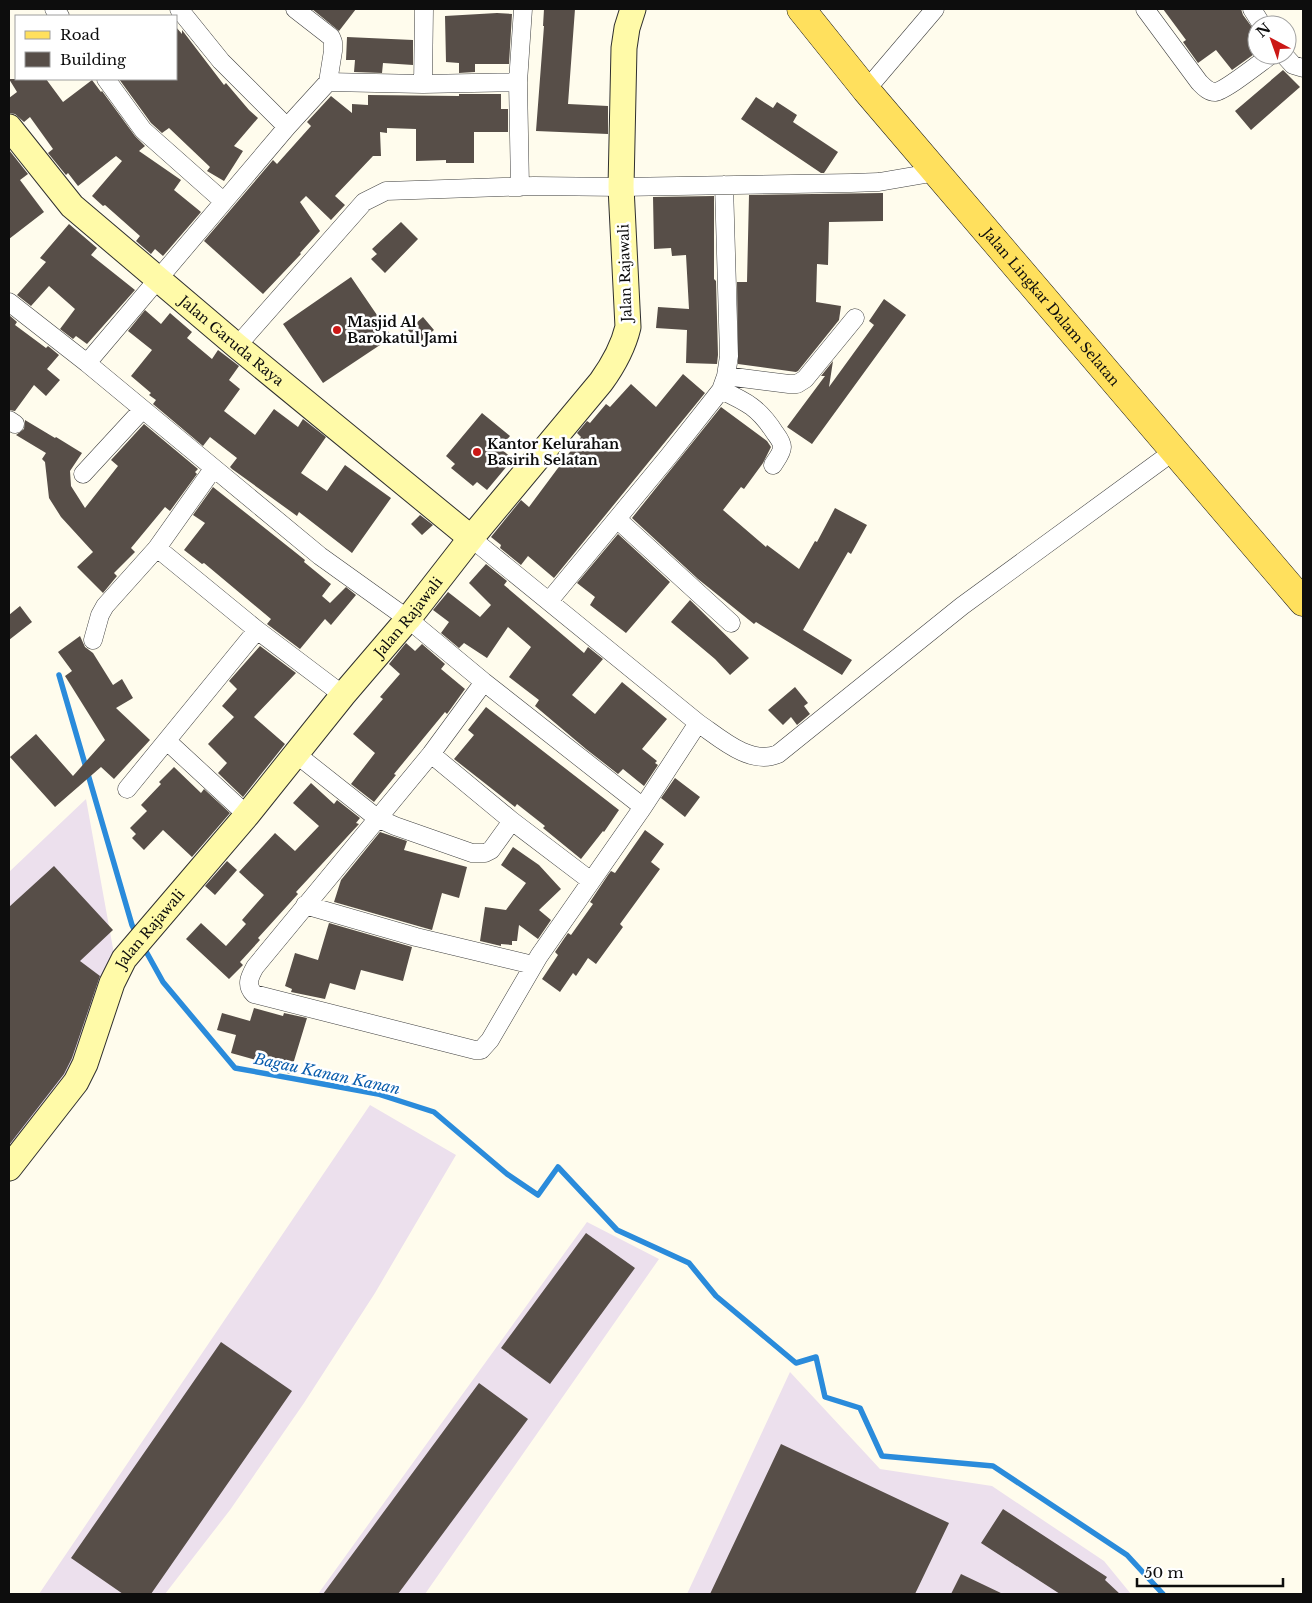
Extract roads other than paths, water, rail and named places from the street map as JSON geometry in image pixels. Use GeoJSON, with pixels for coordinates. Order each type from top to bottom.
{"type":"FeatureCollection","features":[{"type":"Feature","properties":{"kind":"main road","name":"Jalan Lingkar Dalam Selatan"},"geometry":{"type":"LineString","coordinates":[[801,9],[866,90],[1303,602]]}},
{"type":"Feature","properties":{"kind":"street"},"geometry":{"type":"LineString","coordinates":[[179,9],[222,61],[287,127]]}},
{"type":"Feature","properties":{"kind":"street"},"geometry":{"type":"LineString","coordinates":[[87,364],[287,127],[328,82],[333,50],[331,37],[295,9]]}},
{"type":"Feature","properties":{"kind":"street"},"geometry":{"type":"LineString","coordinates":[[424,9],[424,84]]}},
{"type":"Feature","properties":{"kind":"street"},"geometry":{"type":"LineString","coordinates":[[520,187],[518,82],[522,9]]}},
{"type":"Feature","properties":{"kind":"street","name":"Jalan Rajawali"},"geometry":{"type":"LineString","coordinates":[[9,1168],[76,1082],[85,1064],[112,983],[124,959],[408,619],[471,538],[616,362],[624,344],[628,327],[621,187],[624,48],[633,9]]}},
{"type":"Feature","properties":{"kind":"street"},"geometry":{"type":"LineString","coordinates":[[866,90],[935,9]]}},
{"type":"Feature","properties":{"kind":"street"},"geometry":{"type":"LineString","coordinates":[[1145,9],[1206,89],[1215,92],[1224,89],[1256,65]]}},
{"type":"Feature","properties":{"kind":"street"},"geometry":{"type":"LineString","coordinates":[[107,80],[143,130],[223,202]]}},
{"type":"Feature","properties":{"kind":"street"},"geometry":{"type":"LineString","coordinates":[[328,82],[424,84],[518,82]]}},
{"type":"Feature","properties":{"kind":"street","name":"Jalan Garuda Raya"},"geometry":{"type":"LineString","coordinates":[[9,127],[72,206],[237,346],[471,538]]}},
{"type":"Feature","properties":{"kind":"street"},"geometry":{"type":"LineString","coordinates":[[237,346],[364,202],[386,191],[520,187],[724,186],[879,182],[937,172]]}},
{"type":"Feature","properties":{"kind":"street"},"geometry":{"type":"LineString","coordinates":[[549,601],[617,519],[723,383],[728,356],[724,186]]}},
{"type":"Feature","properties":{"kind":"street"},"geometry":{"type":"LineString","coordinates":[[9,302],[320,556],[408,619],[484,682],[643,807]]}},
{"type":"Feature","properties":{"kind":"street"},"geometry":{"type":"LineString","coordinates":[[723,383],[797,384],[805,379],[855,318]]}},
{"type":"Feature","properties":{"kind":"street"},"geometry":{"type":"LineString","coordinates":[[723,383],[755,408],[770,426],[782,446],[782,450],[773,465]]}},
{"type":"Feature","properties":{"kind":"street"},"geometry":{"type":"LineString","coordinates":[[83,474],[142,410]]}},
{"type":"Feature","properties":{"kind":"street"},"geometry":{"type":"LineString","coordinates":[[471,538],[698,723],[736,748],[759,758],[770,758],[778,754],[962,606],[1174,451]]}},
{"type":"Feature","properties":{"kind":"street"},"geometry":{"type":"LineString","coordinates":[[93,640],[100,615],[105,606],[157,548],[213,468]]}},
{"type":"Feature","properties":{"kind":"street"},"geometry":{"type":"LineString","coordinates":[[617,519],[731,624]]}},
{"type":"Feature","properties":{"kind":"street"},"geometry":{"type":"LineString","coordinates":[[157,548],[256,630],[343,695]]}},
{"type":"Feature","properties":{"kind":"street"},"geometry":{"type":"LineString","coordinates":[[127,790],[256,630]]}},
{"type":"Feature","properties":{"kind":"street"},"geometry":{"type":"LineString","coordinates":[[484,682],[431,754],[255,966],[248,984],[249,990],[254,994],[481,1050],[490,1040],[533,965],[643,807],[698,723]]}},
{"type":"Feature","properties":{"kind":"street"},"geometry":{"type":"LineString","coordinates":[[167,741],[246,815]]}},
{"type":"Feature","properties":{"kind":"street"},"geometry":{"type":"LineString","coordinates":[[296,754],[377,818],[472,853],[485,853],[494,847],[512,821]]}},
{"type":"Feature","properties":{"kind":"street"},"geometry":{"type":"LineString","coordinates":[[431,754],[512,821],[591,881]]}},
{"type":"Feature","properties":{"kind":"street"},"geometry":{"type":"LineString","coordinates":[[304,905],[416,937],[533,965]]}},
{"type":"Feature","properties":{"kind":"waterway","name":"Bagau Kanan Kanan"},"geometry":{"type":"LineString","coordinates":[[59,675],[132,925],[137,935]]}},
{"type":"Feature","properties":{"kind":"waterway","name":"Bagau Kanan Kanan"},"geometry":{"type":"LineString","coordinates":[[143,946],[163,982],[235,1068],[378,1094],[434,1112],[507,1174],[538,1195],[558,1167],[617,1230],[689,1263],[716,1296],[796,1363],[816,1357],[825,1397],[860,1408],[882,1456],[993,1466],[1127,1555],[1163,1594]]}},
{"type":"Feature","properties":{"kind":"place","name":"Masjid Al Barokatul Jami"},"geometry":{"type":"Point","coordinates":[337,330]}},
{"type":"Feature","properties":{"kind":"place","name":"Kantor Kelurahan Basirih Selatan"},"geometry":{"type":"Point","coordinates":[477,452]}}]}
